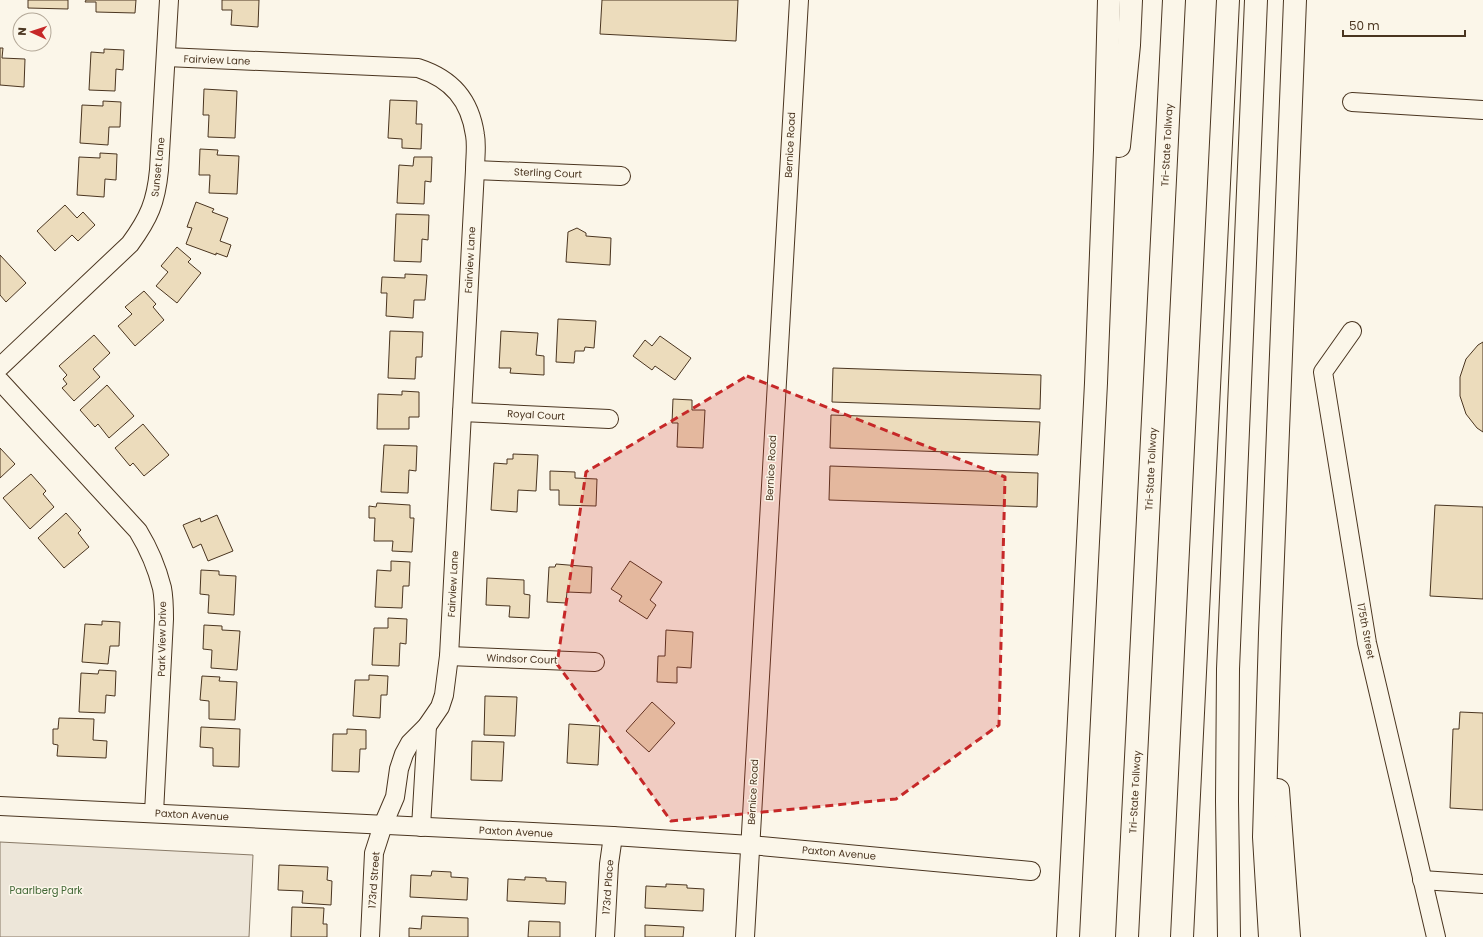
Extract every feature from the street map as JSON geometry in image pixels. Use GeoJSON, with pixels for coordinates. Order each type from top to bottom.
{"type":"FeatureCollection","features":[{"type":"Feature","properties":{"kind":"highway"},"geometry":{"type":"LineString","coordinates":[[1068,937],[1096,382],[1105,150],[1108,0]]}},
{"type":"Feature","properties":{"kind":"highway"},"geometry":{"type":"LineString","coordinates":[[1096,382],[1128,53],[1131,0]]}},
{"type":"Feature","properties":{"kind":"highway","name":"Tri-State Tollway"},"geometry":{"type":"LineString","coordinates":[[1127,937],[1174,0]]}},
{"type":"Feature","properties":{"kind":"highway"},"geometry":{"type":"LineString","coordinates":[[1182,937],[1228,0]]}},
{"type":"Feature","properties":{"kind":"highway"},"geometry":{"type":"LineString","coordinates":[[1229,937],[1227,801],[1228,669],[1256,0]]}},
{"type":"Feature","properties":{"kind":"highway"},"geometry":{"type":"LineString","coordinates":[[1270,937],[1264,837],[1270,633],[1295,0]]}},
{"type":"Feature","properties":{"kind":"highway"},"geometry":{"type":"LineString","coordinates":[[1270,633],[1280,831],[1289,937]]}},
{"type":"Feature","properties":{"kind":"street","name":"Sunset Lane"},"geometry":{"type":"LineString","coordinates":[[0,367],[130,244],[144,224],[152,207],[157,188],[169,0]]}},
{"type":"Feature","properties":{"kind":"street","name":"Bernice Road"},"geometry":{"type":"LineString","coordinates":[[745,937],[799,0]]}},
{"type":"Feature","properties":{"kind":"street","name":"Fairview Lane"},"geometry":{"type":"LineString","coordinates":[[166,57],[418,68],[434,73],[451,85],[463,100],[472,118],[475,137],[475,170],[449,656],[444,694],[440,707],[427,726],[410,742],[404,754],[399,769],[395,798],[383,825]]}},
{"type":"Feature","properties":{"kind":"street"},"geometry":{"type":"LineString","coordinates":[[1352,102],[1483,110]]}},
{"type":"Feature","properties":{"kind":"street","name":"Sterling Court"},"geometry":{"type":"LineString","coordinates":[[475,170],[620,176]]}},
{"type":"Feature","properties":{"kind":"street","name":"175th Street"},"geometry":{"type":"LineString","coordinates":[[1352,331],[1323,372],[1368,643],[1436,937]]}},
{"type":"Feature","properties":{"kind":"street","name":"Park View Drive"},"geometry":{"type":"LineString","coordinates":[[0,381],[138,531],[149,550],[162,590],[164,619],[154,813]]}},
{"type":"Feature","properties":{"kind":"street","name":"Royal Court"},"geometry":{"type":"LineString","coordinates":[[462,412],[609,419]]}},
{"type":"Feature","properties":{"kind":"street","name":"Windsor Court"},"geometry":{"type":"LineString","coordinates":[[449,656],[595,662]]}},
{"type":"Feature","properties":{"kind":"street"},"geometry":{"type":"LineString","coordinates":[[421,827],[427,726]]}},
{"type":"Feature","properties":{"kind":"street","name":"Paxton Avenue"},"geometry":{"type":"LineString","coordinates":[[0,806],[612,836],[750,845],[1031,871]]}},
{"type":"Feature","properties":{"kind":"street","name":"173rd Street"},"geometry":{"type":"LineString","coordinates":[[370,937],[374,852],[383,825]]}},
{"type":"Feature","properties":{"kind":"street","name":"173rd Place"},"geometry":{"type":"LineString","coordinates":[[605,937],[612,836]]}},
{"type":"Feature","properties":{"kind":"street"},"geometry":{"type":"LineString","coordinates":[[1422,880],[1483,884]]}},
{"type":"Feature","properties":{"kind":"highlighted area"},"geometry":{"type":"Polygon","coordinates":[[[747,376],[1005,477],[999,725],[896,799],[671,821],[557,664],[586,472],[747,376]]]}},
{"type":"Feature","properties":{"kind":"green space","name":"Paarlberg Park"},"geometry":{"type":"Polygon","coordinates":[[[0,842],[253,855],[249,937],[0,937],[0,842]]]}},
{"type":"Feature","properties":{"kind":"building"},"geometry":{"type":"Polygon","coordinates":[[[28,0],[68,0],[68,9],[28,8],[28,0]]]}},
{"type":"Feature","properties":{"kind":"building"},"geometry":{"type":"Polygon","coordinates":[[[86,0],[136,0],[135,13],[96,12],[96,2],[85,2],[86,0]]]}},
{"type":"Feature","properties":{"kind":"building"},"geometry":{"type":"Polygon","coordinates":[[[222,0],[259,0],[258,27],[231,25],[232,10],[222,10],[222,0]]]}},
{"type":"Feature","properties":{"kind":"building"},"geometry":{"type":"Polygon","coordinates":[[[602,0],[738,0],[736,41],[600,34],[602,0]]]}},
{"type":"Feature","properties":{"kind":"building"},"geometry":{"type":"Polygon","coordinates":[[[0,48],[3,48],[2,58],[25,59],[24,87],[0,85],[0,48]]]}},
{"type":"Feature","properties":{"kind":"building"},"geometry":{"type":"Polygon","coordinates":[[[104,49],[124,50],[123,70],[116,69],[115,91],[89,90],[91,52],[104,53],[104,49]]]}},
{"type":"Feature","properties":{"kind":"building"},"geometry":{"type":"Polygon","coordinates":[[[204,89],[237,91],[235,138],[208,137],[209,115],[203,115],[204,89]]]}},
{"type":"Feature","properties":{"kind":"building"},"geometry":{"type":"Polygon","coordinates":[[[390,100],[417,101],[416,124],[422,124],[421,149],[402,148],[402,139],[388,138],[390,100]]]}},
{"type":"Feature","properties":{"kind":"building"},"geometry":{"type":"Polygon","coordinates":[[[103,101],[121,102],[120,127],[109,127],[108,145],[80,143],[82,105],[103,106],[103,101]]]}},
{"type":"Feature","properties":{"kind":"building"},"geometry":{"type":"Polygon","coordinates":[[[200,149],[218,150],[217,155],[239,156],[237,194],[209,193],[210,175],[199,175],[200,149]]]}},
{"type":"Feature","properties":{"kind":"building"},"geometry":{"type":"Polygon","coordinates":[[[100,153],[117,154],[116,180],[105,179],[104,197],[77,195],[79,157],[100,158],[100,153]]]}},
{"type":"Feature","properties":{"kind":"building"},"geometry":{"type":"Polygon","coordinates":[[[414,157],[432,157],[431,182],[425,181],[424,204],[397,203],[399,165],[413,166],[414,157]]]}},
{"type":"Feature","properties":{"kind":"building"},"geometry":{"type":"Polygon","coordinates":[[[196,202],[214,209],[212,212],[228,218],[220,241],[231,245],[227,257],[216,253],[216,255],[186,244],[192,228],[187,227],[196,202]]]}},
{"type":"Feature","properties":{"kind":"building"},"geometry":{"type":"Polygon","coordinates":[[[65,205],[77,218],[83,212],[95,225],[78,241],[72,235],[55,251],[37,231],[65,205]]]}},
{"type":"Feature","properties":{"kind":"building"},"geometry":{"type":"Polygon","coordinates":[[[396,214],[429,215],[428,240],[422,239],[421,262],[394,261],[396,214]]]}},
{"type":"Feature","properties":{"kind":"building"},"geometry":{"type":"Polygon","coordinates":[[[577,228],[586,233],[586,236],[611,238],[610,265],[566,262],[568,232],[577,228]]]}},
{"type":"Feature","properties":{"kind":"building"},"geometry":{"type":"Polygon","coordinates":[[[177,247],[191,259],[188,262],[201,273],[177,303],[156,286],[168,272],[161,266],[177,247]]]}},
{"type":"Feature","properties":{"kind":"building"},"geometry":{"type":"Polygon","coordinates":[[[0,255],[26,283],[6,302],[0,295],[0,255]]]}},
{"type":"Feature","properties":{"kind":"building"},"geometry":{"type":"Polygon","coordinates":[[[405,274],[427,275],[425,300],[414,300],[413,318],[386,316],[387,293],[381,293],[382,277],[405,278],[405,274]]]}},
{"type":"Feature","properties":{"kind":"building"},"geometry":{"type":"Polygon","coordinates":[[[144,291],[156,304],[153,307],[164,320],[135,346],[118,326],[132,314],[125,307],[144,291]]]}},
{"type":"Feature","properties":{"kind":"building"},"geometry":{"type":"Polygon","coordinates":[[[558,319],[596,321],[594,348],[585,347],[584,351],[575,351],[574,363],[556,362],[558,319]]]}},
{"type":"Feature","properties":{"kind":"building"},"geometry":{"type":"Polygon","coordinates":[[[390,331],[423,332],[422,357],[416,357],[415,379],[388,378],[390,331]]]}},
{"type":"Feature","properties":{"kind":"building"},"geometry":{"type":"Polygon","coordinates":[[[501,331],[538,333],[536,355],[544,356],[544,375],[510,373],[511,368],[499,368],[501,331]]]}},
{"type":"Feature","properties":{"kind":"building"},"geometry":{"type":"Polygon","coordinates":[[[94,335],[110,353],[93,369],[100,377],[74,401],[62,388],[67,384],[63,379],[67,375],[59,366],[94,335]]]}},
{"type":"Feature","properties":{"kind":"building"},"geometry":{"type":"Polygon","coordinates":[[[660,336],[691,358],[675,380],[655,366],[652,370],[633,356],[645,340],[652,346],[660,336]]]}},
{"type":"Feature","properties":{"kind":"building"},"geometry":{"type":"Polygon","coordinates":[[[1483,342],[1483,432],[1477,428],[1466,414],[1460,396],[1460,377],[1466,359],[1478,345],[1483,342]]]}},
{"type":"Feature","properties":{"kind":"building"},"geometry":{"type":"Polygon","coordinates":[[[833,368],[1041,375],[1040,409],[832,402],[833,368]]]}},
{"type":"Feature","properties":{"kind":"building"},"geometry":{"type":"Polygon","coordinates":[[[107,385],[134,416],[109,438],[98,424],[95,427],[80,410],[107,385]]]}},
{"type":"Feature","properties":{"kind":"building"},"geometry":{"type":"Polygon","coordinates":[[[402,391],[419,392],[419,417],[409,417],[409,429],[377,429],[378,394],[402,395],[402,391]]]}},
{"type":"Feature","properties":{"kind":"building"},"geometry":{"type":"Polygon","coordinates":[[[673,399],[692,400],[692,410],[705,410],[703,448],[677,447],[678,423],[672,423],[673,399]]]}},
{"type":"Feature","properties":{"kind":"building"},"geometry":{"type":"Polygon","coordinates":[[[831,415],[1040,422],[1038,455],[830,448],[831,415]]]}},
{"type":"Feature","properties":{"kind":"building"},"geometry":{"type":"Polygon","coordinates":[[[143,424],[169,455],[144,476],[133,463],[130,466],[115,448],[143,424]]]}},
{"type":"Feature","properties":{"kind":"building"},"geometry":{"type":"Polygon","coordinates":[[[384,445],[417,446],[416,471],[409,470],[408,493],[381,492],[384,445]]]}},
{"type":"Feature","properties":{"kind":"building"},"geometry":{"type":"Polygon","coordinates":[[[0,448],[15,464],[0,478],[0,448]]]}},
{"type":"Feature","properties":{"kind":"building"},"geometry":{"type":"Polygon","coordinates":[[[513,454],[538,455],[536,491],[518,490],[517,512],[491,510],[494,463],[507,464],[507,459],[513,459],[513,454]]]}},
{"type":"Feature","properties":{"kind":"building"},"geometry":{"type":"Polygon","coordinates":[[[830,466],[1038,473],[1037,507],[829,500],[830,466]]]}},
{"type":"Feature","properties":{"kind":"building"},"geometry":{"type":"Polygon","coordinates":[[[550,471],[575,472],[575,478],[597,479],[596,506],[559,505],[559,490],[550,490],[550,471]]]}},
{"type":"Feature","properties":{"kind":"building"},"geometry":{"type":"Polygon","coordinates":[[[31,474],[46,491],[43,494],[54,507],[30,529],[3,498],[31,474]]]}},
{"type":"Feature","properties":{"kind":"building"},"geometry":{"type":"Polygon","coordinates":[[[377,503],[410,505],[410,518],[414,518],[412,552],[392,551],[393,541],[374,541],[375,518],[369,518],[369,506],[376,507],[377,503]]]}},
{"type":"Feature","properties":{"kind":"building"},"geometry":{"type":"Polygon","coordinates":[[[1435,505],[1483,507],[1483,599],[1430,596],[1435,505]]]}},
{"type":"Feature","properties":{"kind":"building"},"geometry":{"type":"Polygon","coordinates":[[[66,513],[81,530],[78,533],[89,547],[64,568],[38,538],[66,513]]]}},
{"type":"Feature","properties":{"kind":"building"},"geometry":{"type":"Polygon","coordinates":[[[217,515],[233,551],[208,561],[201,544],[193,548],[183,525],[200,518],[201,522],[217,515]]]}},
{"type":"Feature","properties":{"kind":"building"},"geometry":{"type":"Polygon","coordinates":[[[391,561],[410,562],[409,586],[403,586],[402,608],[375,607],[377,570],[391,571],[391,561]]]}},
{"type":"Feature","properties":{"kind":"building"},"geometry":{"type":"Polygon","coordinates":[[[630,561],[662,582],[650,600],[656,605],[647,619],[619,601],[622,596],[611,589],[630,561]]]}},
{"type":"Feature","properties":{"kind":"building"},"geometry":{"type":"Polygon","coordinates":[[[556,564],[592,567],[591,593],[567,592],[566,603],[547,602],[549,567],[555,567],[556,564]]]}},
{"type":"Feature","properties":{"kind":"building"},"geometry":{"type":"Polygon","coordinates":[[[201,570],[219,571],[219,575],[236,576],[234,615],[208,613],[209,595],[200,594],[201,570]]]}},
{"type":"Feature","properties":{"kind":"building"},"geometry":{"type":"Polygon","coordinates":[[[487,578],[524,580],[524,594],[530,595],[529,618],[509,617],[510,606],[486,605],[487,578]]]}},
{"type":"Feature","properties":{"kind":"building"},"geometry":{"type":"Polygon","coordinates":[[[388,618],[407,619],[406,644],[400,643],[399,666],[372,665],[374,628],[388,628],[388,618]]]}},
{"type":"Feature","properties":{"kind":"building"},"geometry":{"type":"Polygon","coordinates":[[[102,621],[120,622],[119,646],[110,646],[108,664],[82,662],[85,624],[102,625],[102,621]]]}},
{"type":"Feature","properties":{"kind":"building"},"geometry":{"type":"Polygon","coordinates":[[[204,625],[222,626],[222,630],[240,631],[237,670],[211,668],[212,650],[203,649],[204,625]]]}},
{"type":"Feature","properties":{"kind":"building"},"geometry":{"type":"Polygon","coordinates":[[[666,630],[693,632],[691,668],[677,667],[677,683],[657,682],[658,656],[665,656],[666,630]]]}},
{"type":"Feature","properties":{"kind":"building"},"geometry":{"type":"Polygon","coordinates":[[[99,670],[116,671],[115,696],[106,695],[105,713],[79,712],[81,673],[98,674],[99,670]]]}},
{"type":"Feature","properties":{"kind":"building"},"geometry":{"type":"Polygon","coordinates":[[[369,675],[388,676],[387,695],[381,695],[380,718],[353,716],[355,680],[369,680],[369,675]]]}},
{"type":"Feature","properties":{"kind":"building"},"geometry":{"type":"Polygon","coordinates":[[[202,676],[220,677],[219,681],[237,682],[235,720],[209,719],[209,701],[200,700],[202,676]]]}},
{"type":"Feature","properties":{"kind":"building"},"geometry":{"type":"Polygon","coordinates":[[[485,696],[517,697],[515,736],[484,735],[485,696]]]}},
{"type":"Feature","properties":{"kind":"building"},"geometry":{"type":"Polygon","coordinates":[[[652,702],[675,723],[649,752],[626,731],[652,702]]]}},
{"type":"Feature","properties":{"kind":"building"},"geometry":{"type":"Polygon","coordinates":[[[1460,712],[1483,713],[1483,810],[1450,808],[1453,729],[1459,729],[1460,712]]]}},
{"type":"Feature","properties":{"kind":"building"},"geometry":{"type":"Polygon","coordinates":[[[59,718],[94,719],[93,740],[107,741],[106,758],[57,756],[58,745],[53,744],[53,729],[58,729],[59,718]]]}},
{"type":"Feature","properties":{"kind":"building"},"geometry":{"type":"Polygon","coordinates":[[[569,724],[600,726],[598,765],[567,763],[569,724]]]}},
{"type":"Feature","properties":{"kind":"building"},"geometry":{"type":"Polygon","coordinates":[[[201,727],[240,729],[239,767],[213,766],[213,748],[200,747],[201,727]]]}},
{"type":"Feature","properties":{"kind":"building"},"geometry":{"type":"Polygon","coordinates":[[[347,729],[366,730],[366,749],[360,749],[359,772],[332,771],[333,734],[347,734],[347,729]]]}},
{"type":"Feature","properties":{"kind":"building"},"geometry":{"type":"Polygon","coordinates":[[[472,741],[504,742],[502,781],[471,780],[472,741]]]}},
{"type":"Feature","properties":{"kind":"building"},"geometry":{"type":"Polygon","coordinates":[[[279,865],[328,867],[327,880],[332,881],[331,905],[302,903],[303,891],[278,890],[279,865]]]}},
{"type":"Feature","properties":{"kind":"building"},"geometry":{"type":"Polygon","coordinates":[[[432,871],[451,872],[451,877],[468,878],[467,900],[410,897],[411,875],[431,876],[432,871]]]}},
{"type":"Feature","properties":{"kind":"building"},"geometry":{"type":"Polygon","coordinates":[[[525,877],[546,878],[546,881],[566,882],[565,904],[507,901],[508,879],[525,880],[525,877]]]}},
{"type":"Feature","properties":{"kind":"building"},"geometry":{"type":"Polygon","coordinates":[[[666,884],[687,885],[687,888],[704,889],[703,911],[645,908],[646,886],[666,887],[666,884]]]}},
{"type":"Feature","properties":{"kind":"building"},"geometry":{"type":"Polygon","coordinates":[[[292,907],[324,908],[323,924],[327,924],[327,937],[291,937],[292,907]]]}},
{"type":"Feature","properties":{"kind":"building"},"geometry":{"type":"Polygon","coordinates":[[[422,916],[468,918],[468,937],[409,937],[409,928],[421,929],[422,916]]]}},
{"type":"Feature","properties":{"kind":"building"},"geometry":{"type":"Polygon","coordinates":[[[529,921],[560,922],[560,937],[528,937],[529,921]]]}},
{"type":"Feature","properties":{"kind":"building"},"geometry":{"type":"Polygon","coordinates":[[[645,925],[684,927],[683,937],[645,937],[645,925]]]}}]}
